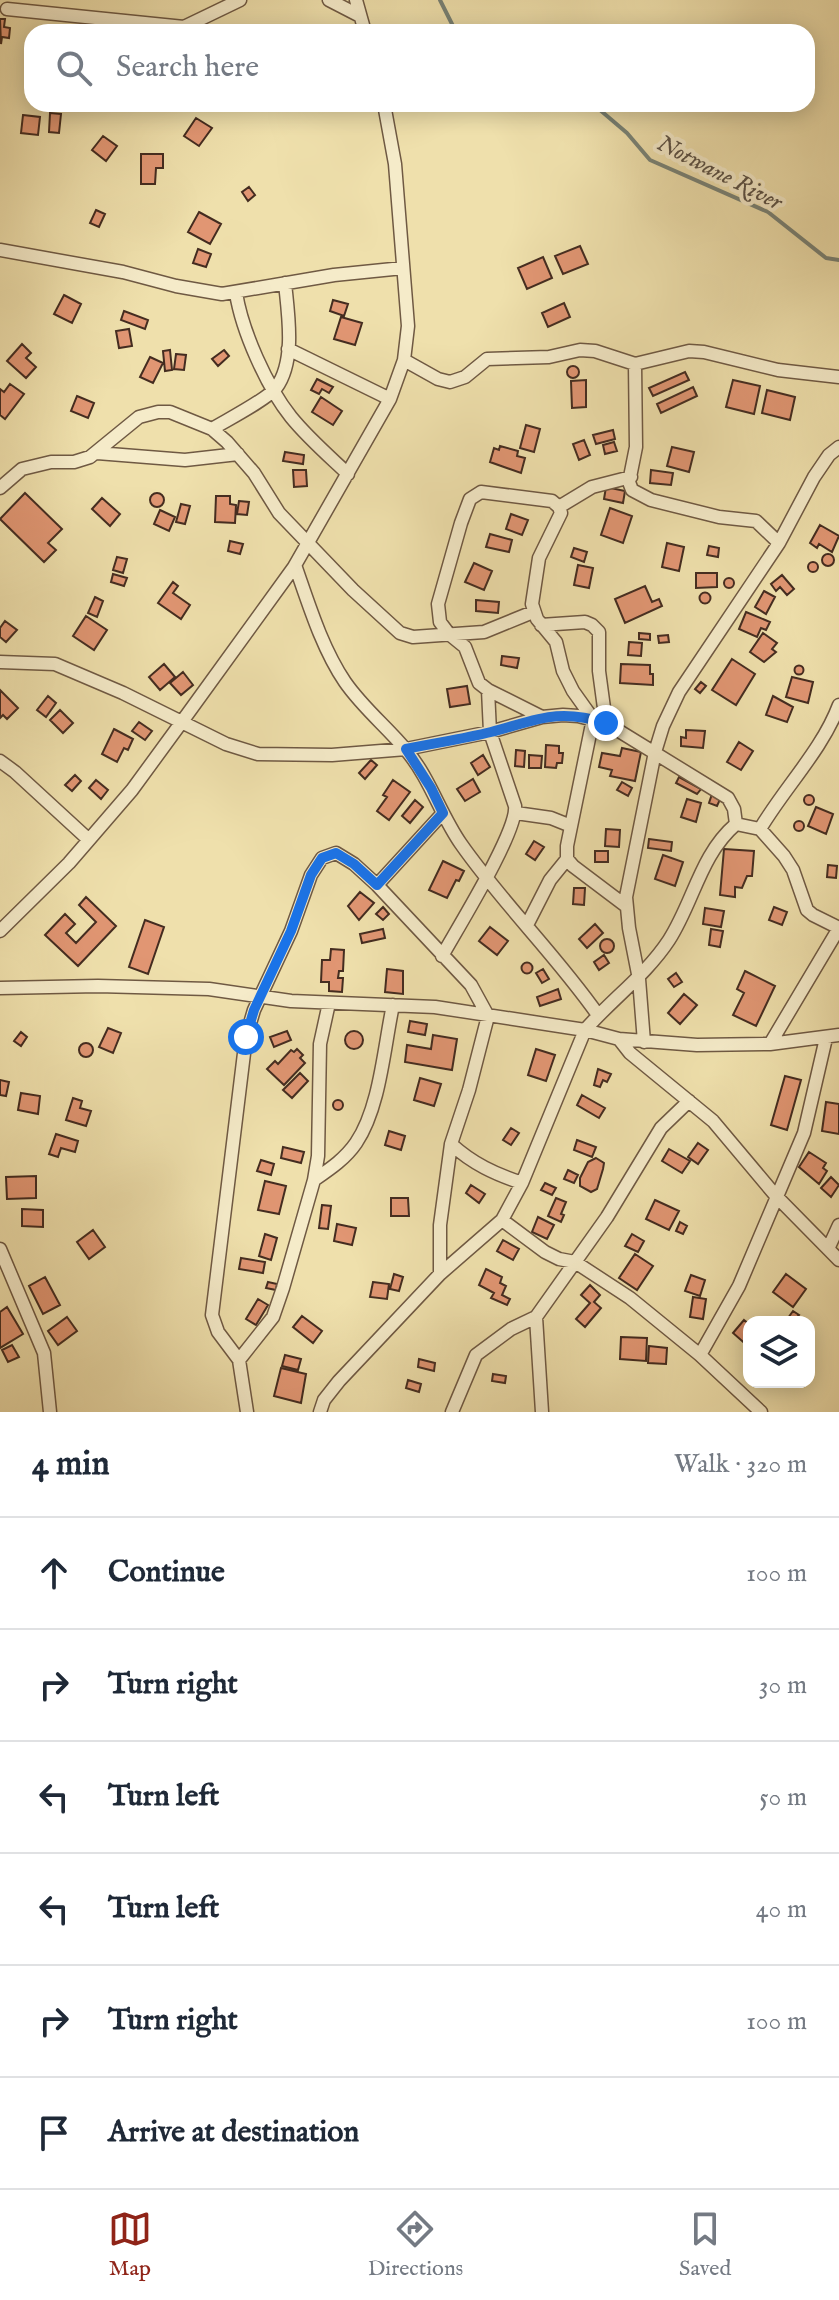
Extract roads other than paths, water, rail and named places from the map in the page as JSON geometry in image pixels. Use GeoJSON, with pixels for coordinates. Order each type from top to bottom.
{"type":"FeatureCollection","features":[{"type":"Feature","properties":{"kind":"street"},"geometry":{"type":"LineString","coordinates":[[190,24],[240,0]]}},
{"type":"Feature","properties":{"kind":"street"},"geometry":{"type":"LineString","coordinates":[[329,0],[360,16]]}},
{"type":"Feature","properties":{"kind":"street"},"geometry":{"type":"LineString","coordinates":[[356,0],[362,24]]}},
{"type":"Feature","properties":{"kind":"street"},"geometry":{"type":"LineString","coordinates":[[7,9],[136,24]]}},
{"type":"Feature","properties":{"kind":"street"},"geometry":{"type":"LineString","coordinates":[[0,931],[89,840],[132,790],[295,565],[390,399],[404,360],[408,326],[395,164],[385,112]]}},
{"type":"Feature","properties":{"kind":"street"},"geometry":{"type":"LineString","coordinates":[[0,250],[123,272],[208,292],[236,293],[334,275],[403,268]]}},
{"type":"Feature","properties":{"kind":"street"},"geometry":{"type":"LineString","coordinates":[[212,429],[274,390],[288,349],[285,283]]}},
{"type":"Feature","properties":{"kind":"street"},"geometry":{"type":"LineString","coordinates":[[236,293],[247,334],[274,390],[300,429],[348,474]]}},
{"type":"Feature","properties":{"kind":"street"},"geometry":{"type":"LineString","coordinates":[[288,349],[390,399]]}},
{"type":"Feature","properties":{"kind":"street"},"geometry":{"type":"LineString","coordinates":[[404,360],[443,382],[465,377],[483,360],[595,351],[635,364],[689,351],[704,352],[778,370],[839,377]]}},
{"type":"Feature","properties":{"kind":"street"},"geometry":{"type":"LineString","coordinates":[[635,364],[636,447],[630,486],[637,494],[651,500],[719,517],[756,521],[779,543]]}},
{"type":"Feature","properties":{"kind":"street"},"geometry":{"type":"LineString","coordinates":[[0,488],[16,472],[31,465],[74,462],[97,453],[123,429],[149,413],[170,412],[212,429],[254,473],[279,513],[400,633],[413,637],[484,632],[533,612]]}},
{"type":"Feature","properties":{"kind":"street"},"geometry":{"type":"LineString","coordinates":[[644,1042],[639,979],[626,906],[655,752],[663,726],[679,692],[779,543],[814,477],[829,455],[839,447]]}},
{"type":"Feature","properties":{"kind":"street"},"geometry":{"type":"LineString","coordinates":[[97,453],[185,460],[238,454]]}},
{"type":"Feature","properties":{"kind":"street"},"geometry":{"type":"LineString","coordinates":[[559,507],[592,487],[631,477]]}},
{"type":"Feature","properties":{"kind":"street"},"geometry":{"type":"LineString","coordinates":[[542,717],[488,690],[476,678],[465,647],[440,622],[438,604],[470,499],[481,492],[552,501],[559,507],[561,513],[539,558],[533,612],[556,642],[563,671],[573,691],[600,721]]}},
{"type":"Feature","properties":{"kind":"street"},"geometry":{"type":"LineString","coordinates":[[295,565],[319,630],[344,681],[406,749],[457,838],[566,969],[598,1015]]}},
{"type":"Feature","properties":{"kind":"street"},"geometry":{"type":"LineString","coordinates":[[527,925],[550,880],[567,859],[571,826],[600,721],[599,632],[585,622],[541,625]]}},
{"type":"Feature","properties":{"kind":"street"},"geometry":{"type":"LineString","coordinates":[[0,662],[55,664],[123,693],[226,744],[258,754],[332,755],[406,749],[490,732],[542,717],[570,715],[600,721],[728,798],[734,809],[736,824]]}},
{"type":"Feature","properties":{"kind":"street"},"geometry":{"type":"LineString","coordinates":[[442,956],[487,877],[516,813],[490,732],[488,690]]}},
{"type":"Feature","properties":{"kind":"street"},"geometry":{"type":"LineString","coordinates":[[760,829],[791,780],[834,732],[839,705]]}},
{"type":"Feature","properties":{"kind":"street"},"geometry":{"type":"LineString","coordinates":[[0,761],[89,840]]}},
{"type":"Feature","properties":{"kind":"street"},"geometry":{"type":"LineString","coordinates":[[377,885],[443,813]]}},
{"type":"Feature","properties":{"kind":"street"},"geometry":{"type":"LineString","coordinates":[[516,813],[535,814],[571,826]]}},
{"type":"Feature","properties":{"kind":"street"},"geometry":{"type":"LineString","coordinates":[[736,824],[760,829],[789,862],[807,910],[839,928],[770,1044]]}},
{"type":"Feature","properties":{"kind":"street"},"geometry":{"type":"LineString","coordinates":[[320,1412],[324,1400],[339,1381],[440,1274],[502,1220],[522,1183],[585,1030],[639,979],[678,924],[714,846],[736,824]]}},
{"type":"Feature","properties":{"kind":"street"},"geometry":{"type":"LineString","coordinates":[[247,1412],[239,1360],[218,1332],[212,1315],[246,1037],[311,875],[322,858],[336,853],[377,885],[471,985],[488,1016],[451,1144],[440,1225],[440,1274]]}},
{"type":"Feature","properties":{"kind":"street"},"geometry":{"type":"LineString","coordinates":[[567,859],[626,906]]}},
{"type":"Feature","properties":{"kind":"street"},"geometry":{"type":"LineString","coordinates":[[0,988],[98,986],[209,989],[329,1003],[435,1007],[644,1042],[770,1044],[832,1037],[804,1133],[739,1286],[700,1355]]}},
{"type":"Feature","properties":{"kind":"street"},"geometry":{"type":"LineString","coordinates":[[239,1360],[273,1317],[314,1180],[318,1156],[320,1044],[329,1003]]}},
{"type":"Feature","properties":{"kind":"street"},"geometry":{"type":"LineString","coordinates":[[314,1180],[346,1155],[364,1128],[372,1108],[393,1005]]}},
{"type":"Feature","properties":{"kind":"street"},"geometry":{"type":"LineString","coordinates":[[619,1039],[630,1053],[713,1121],[776,1196],[839,1260]]}},
{"type":"Feature","properties":{"kind":"street"},"geometry":{"type":"LineString","coordinates":[[452,1412],[466,1371],[476,1355],[511,1329],[536,1317],[607,1217],[653,1139],[676,1111],[689,1101]]}},
{"type":"Feature","properties":{"kind":"street"},"geometry":{"type":"LineString","coordinates":[[451,1144],[476,1165],[522,1183]]}},
{"type":"Feature","properties":{"kind":"street"},"geometry":{"type":"LineString","coordinates":[[502,1220],[552,1256],[575,1262],[630,1298],[700,1355],[761,1412]]}},
{"type":"Feature","properties":{"kind":"street"},"geometry":{"type":"LineString","coordinates":[[828,1249],[839,1225]]}},
{"type":"Feature","properties":{"kind":"street"},"geometry":{"type":"LineString","coordinates":[[0,1249],[44,1353],[50,1412]]}},
{"type":"Feature","properties":{"kind":"street"},"geometry":{"type":"LineString","coordinates":[[536,1317],[542,1412]]}},
{"type":"Feature","properties":{"kind":"waterway","name":"Notwane River"},"geometry":{"type":"LineString","coordinates":[[440,0],[452,24]]}},
{"type":"Feature","properties":{"kind":"waterway","name":"Notwane River"},"geometry":{"type":"LineString","coordinates":[[602,112],[627,133],[650,160],[768,212],[826,258],[839,260]]}}]}
